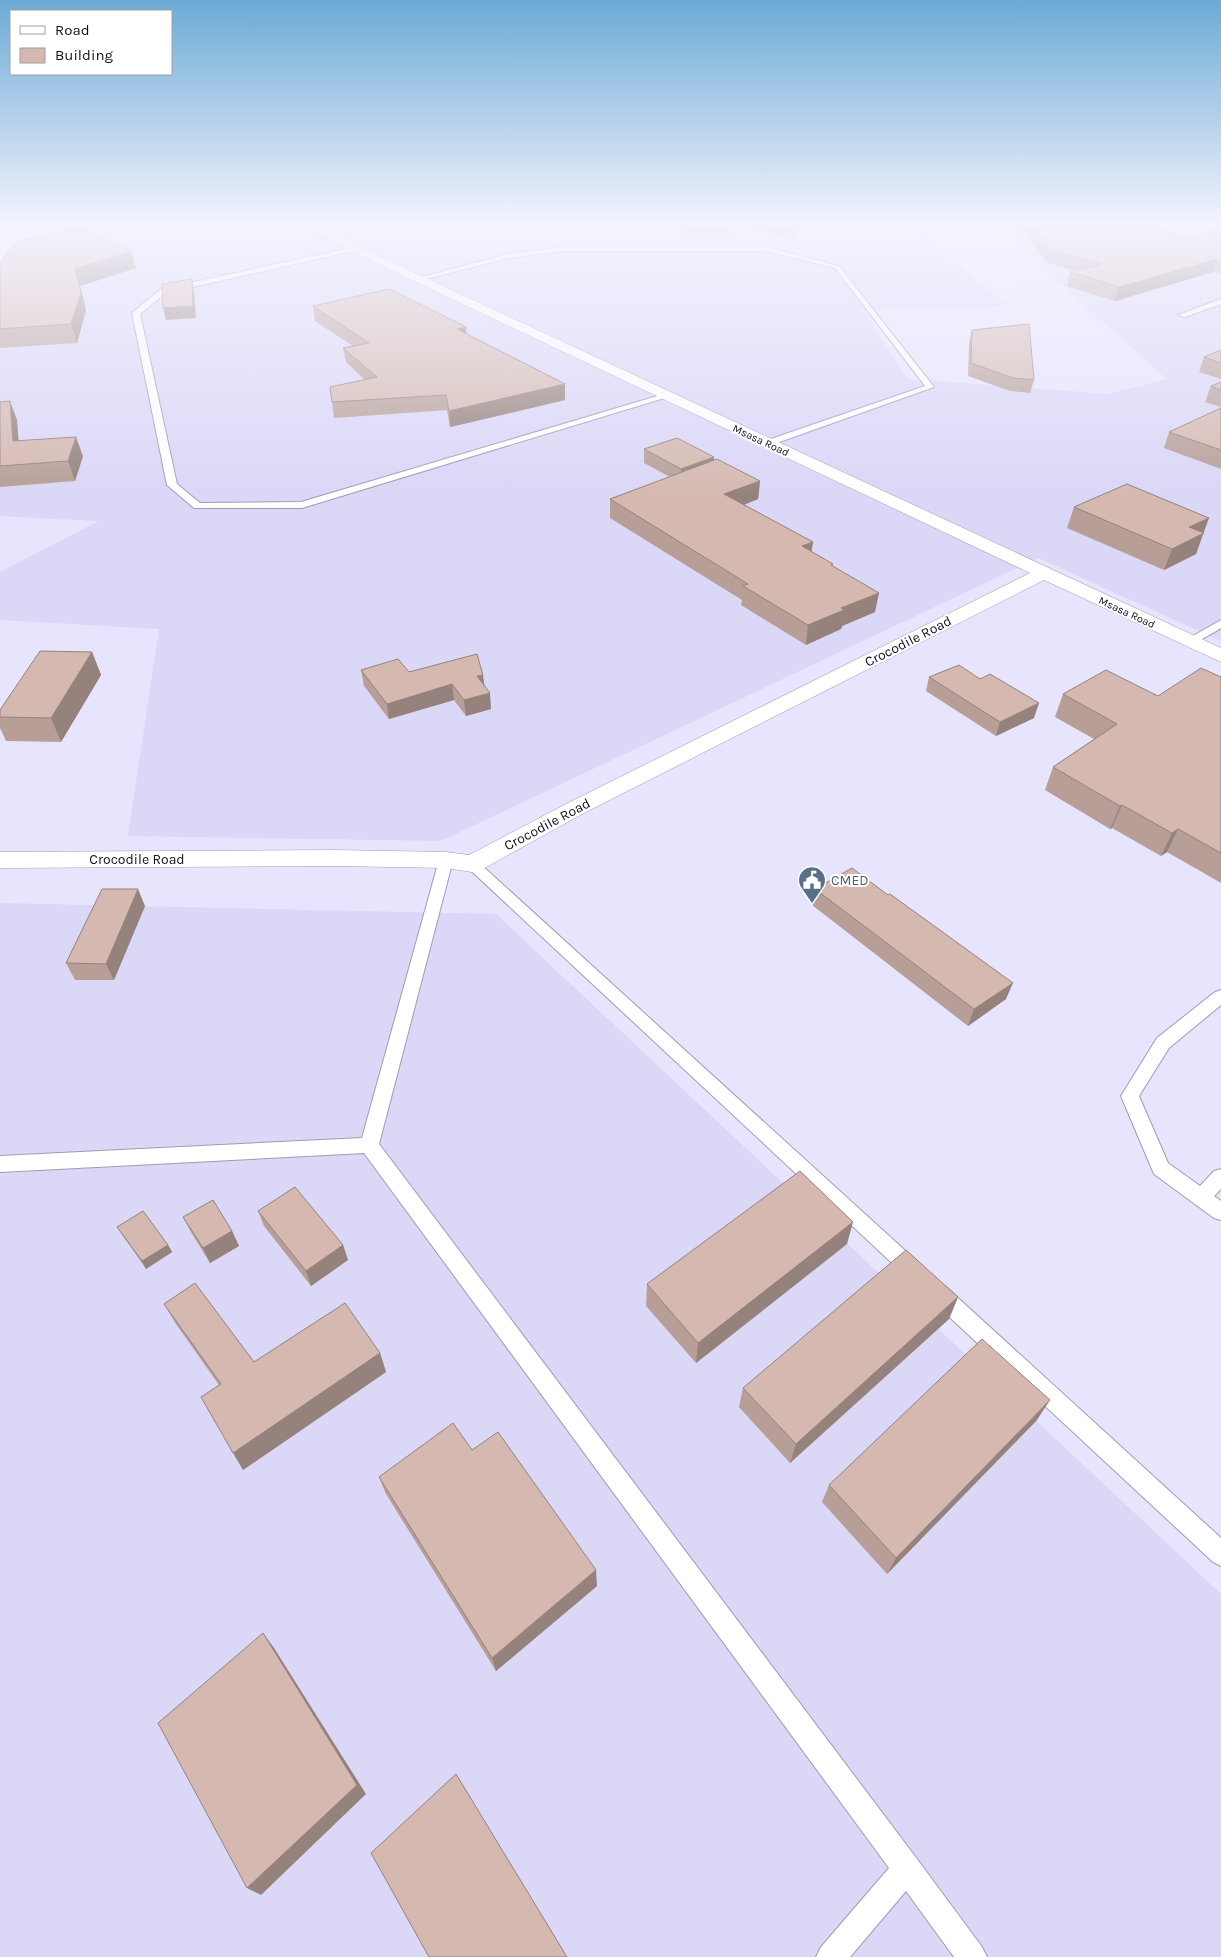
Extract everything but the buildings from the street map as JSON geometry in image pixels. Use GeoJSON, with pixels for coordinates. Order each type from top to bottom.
{"type":"FeatureCollection","features":[{"type":"Feature","properties":{"kind":"street","name":"Msasa Road"},"geometry":{"type":"LineString","coordinates":[[489,312],[1221,656]]}},
{"type":"Feature","properties":{"kind":"street","name":"Crocodile Road"},"geometry":{"type":"LineString","coordinates":[[0,860],[335,858],[446,860],[472,864],[576,808],[1044,573]]}},
{"type":"Feature","properties":{"kind":"lane"},"geometry":{"type":"LineString","coordinates":[[138,312],[136,314],[172,485],[198,506],[302,505],[667,396]]}},
{"type":"Feature","properties":{"kind":"lane"},"geometry":{"type":"LineString","coordinates":[[768,444],[930,387],[872,312]]}},
{"type":"Feature","properties":{"kind":"lane"},"geometry":{"type":"LineString","coordinates":[[1182,315],[1189,312]]}},
{"type":"Feature","properties":{"kind":"lane"},"geometry":{"type":"LineString","coordinates":[[1190,642],[1221,624]]}},
{"type":"Feature","properties":{"kind":"lane"},"geometry":{"type":"LineString","coordinates":[[369,1145],[446,860]]}},
{"type":"Feature","properties":{"kind":"lane"},"geometry":{"type":"LineString","coordinates":[[472,864],[1221,1554]]}},
{"type":"Feature","properties":{"kind":"lane"},"geometry":{"type":"LineString","coordinates":[[1221,996],[1163,1043],[1130,1096],[1161,1168],[1221,1212]]}},
{"type":"Feature","properties":{"kind":"lane"},"geometry":{"type":"LineString","coordinates":[[0,1164],[369,1145]]}},
{"type":"Feature","properties":{"kind":"lane"},"geometry":{"type":"LineString","coordinates":[[369,1145],[972,1957]]}},
{"type":"Feature","properties":{"kind":"lane"},"geometry":{"type":"LineString","coordinates":[[1201,1197],[1221,1176]]}},
{"type":"Feature","properties":{"kind":"lane"},"geometry":{"type":"LineString","coordinates":[[831,1957],[907,1869]]}},
{"type":"Feature","properties":{"kind":"shaded area"},"geometry":{"type":"Polygon","coordinates":[[[0,312],[864,312],[908,379],[1108,394],[1167,379],[1092,312],[1221,312],[1221,641],[1038,558],[441,841],[128,836],[159,629],[0,620],[0,572],[99,521],[0,516],[0,312]]]}},
{"type":"Feature","properties":{"kind":"shaded area"},"geometry":{"type":"Polygon","coordinates":[[[0,903],[496,914],[1221,1594],[1221,1957],[0,1957],[0,903]]]}},
{"type":"Feature","properties":{"kind":"place","name":"CMED"},"geometry":{"type":"Point","coordinates":[812,904]}}]}
